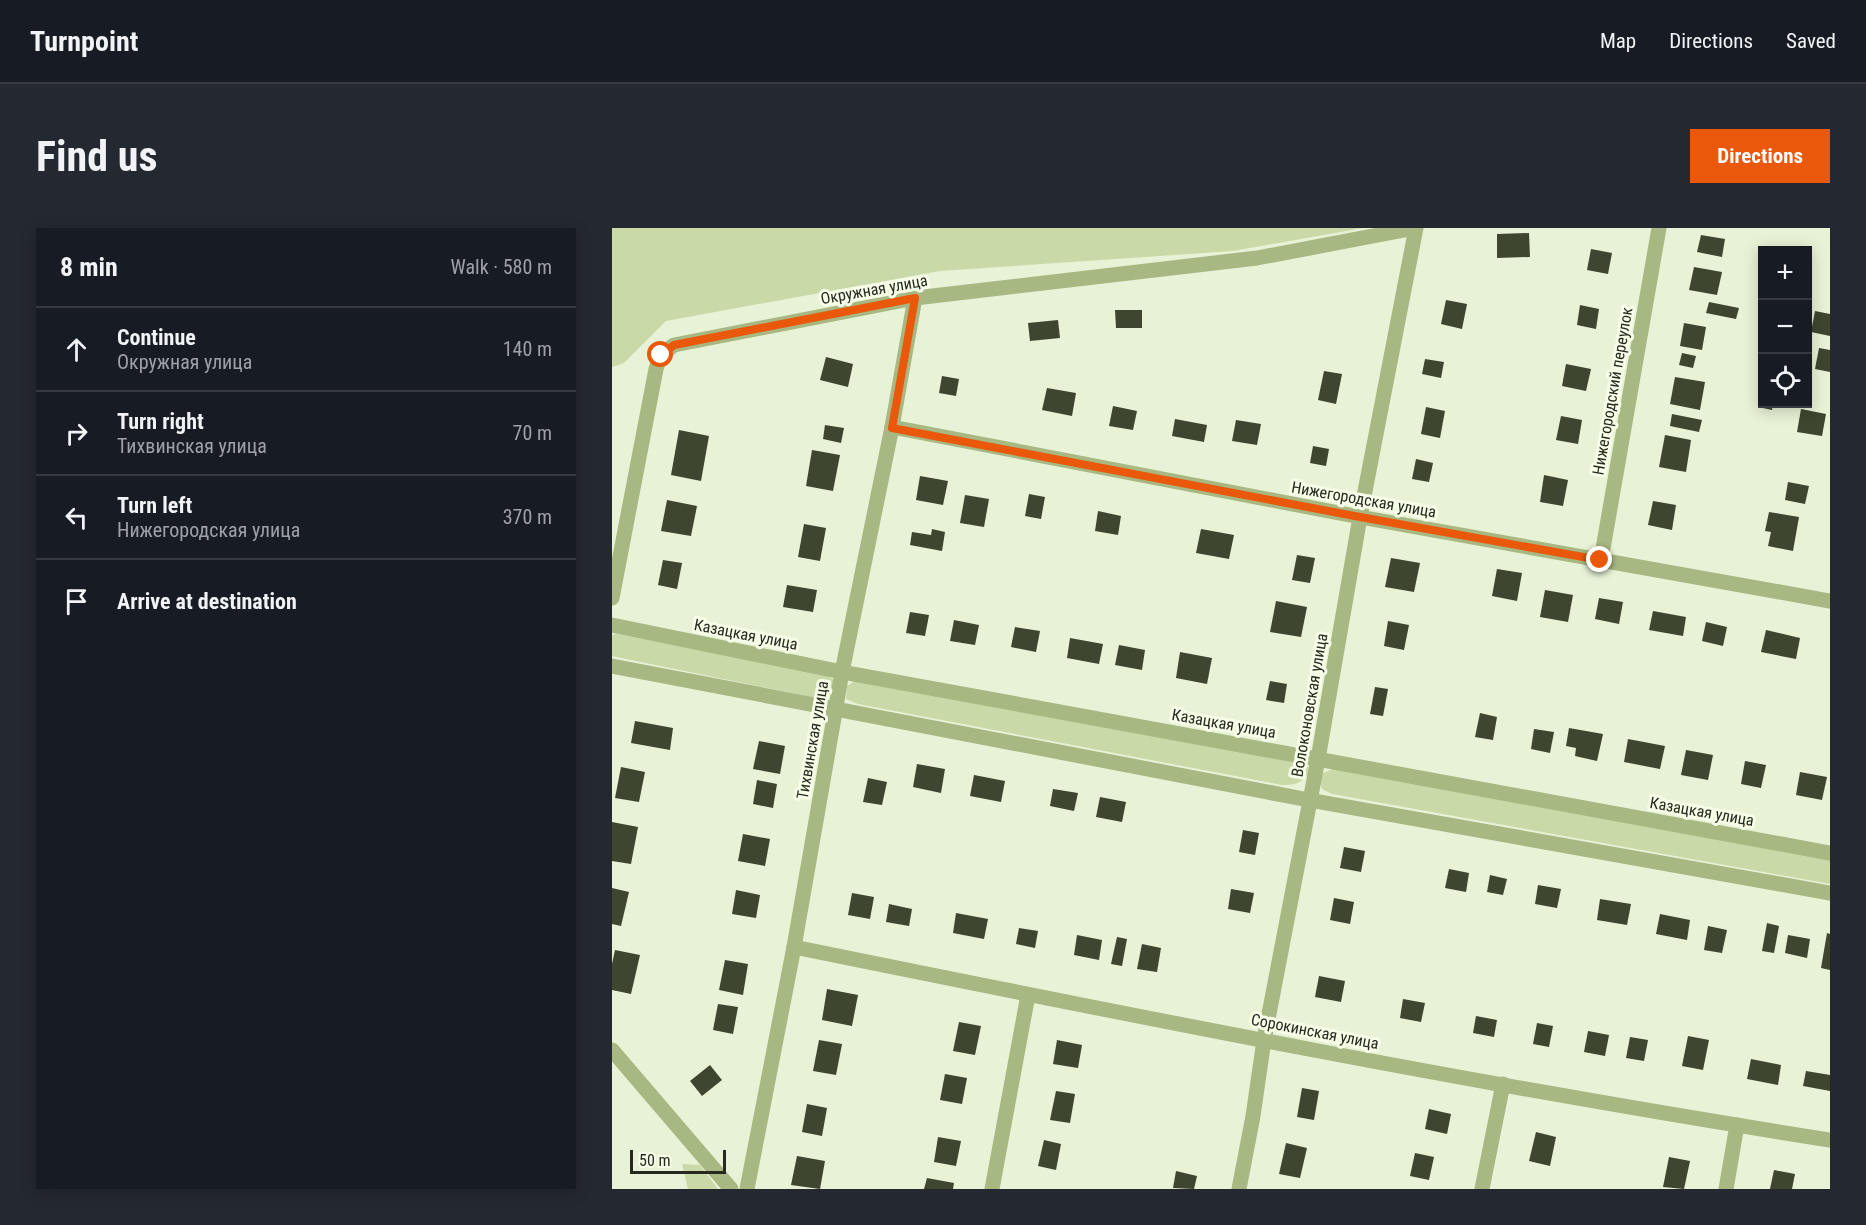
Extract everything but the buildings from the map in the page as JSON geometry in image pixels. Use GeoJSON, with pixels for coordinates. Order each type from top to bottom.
{"type":"FeatureCollection","features":[{"type":"Feature","properties":{"kind":"street","name":"Окружная улица"},"geometry":{"type":"LineString","coordinates":[[612,598],[656,369],[661,355],[674,345],[915,298],[1257,258],[1415,228]]}},
{"type":"Feature","properties":{"kind":"street","name":"Волоконовская улица"},"geometry":{"type":"LineString","coordinates":[[1239,1189],[1264,1040],[1415,228]]}},
{"type":"Feature","properties":{"kind":"street","name":"Нижегородский переулок"},"geometry":{"type":"LineString","coordinates":[[1600,560],[1659,228]]}},
{"type":"Feature","properties":{"kind":"street","name":"Тихвинская улица"},"geometry":{"type":"LineString","coordinates":[[747,1189],[794,947],[842,672],[892,428],[915,298]]}},
{"type":"Feature","properties":{"kind":"street","name":"Нижегородская улица"},"geometry":{"type":"LineString","coordinates":[[892,428],[1360,517],[1830,601]]}},
{"type":"Feature","properties":{"kind":"street","name":"Казацкая улица"},"geometry":{"type":"LineString","coordinates":[[612,625],[842,672],[1830,853]]}},
{"type":"Feature","properties":{"kind":"street"},"geometry":{"type":"LineString","coordinates":[[612,666],[1309,800],[1830,893]]}},
{"type":"Feature","properties":{"kind":"street","name":"Сорокинская улица"},"geometry":{"type":"LineString","coordinates":[[794,947],[1264,1040],[1830,1140]]}},
{"type":"Feature","properties":{"kind":"street"},"geometry":{"type":"LineString","coordinates":[[992,1189],[1028,995]]}},
{"type":"Feature","properties":{"kind":"street"},"geometry":{"type":"LineString","coordinates":[[612,1050],[731,1189]]}},
{"type":"Feature","properties":{"kind":"street"},"geometry":{"type":"LineString","coordinates":[[1482,1189],[1503,1084]]}},
{"type":"Feature","properties":{"kind":"street"},"geometry":{"type":"LineString","coordinates":[[1726,1189],[1737,1125]]}},
{"type":"Feature","properties":{"kind":"green space"},"geometry":{"type":"Polygon","coordinates":[[[612,228],[1363,228],[1233,251],[940,271],[666,321],[624,363],[612,367],[612,228]]]}},
{"type":"Feature","properties":{"kind":"green space"},"geometry":{"type":"Polygon","coordinates":[[[612,635],[823,673],[834,680],[835,686],[830,695],[817,698],[612,656],[612,635]]]}},
{"type":"Feature","properties":{"kind":"green space"},"geometry":{"type":"Polygon","coordinates":[[[856,680],[1296,760],[1308,766],[1309,773],[1297,783],[1282,785],[858,704],[846,699],[847,686],[856,680]]]}},
{"type":"Feature","properties":{"kind":"green space"},"geometry":{"type":"Polygon","coordinates":[[[1336,768],[1830,857],[1830,884],[1332,794],[1322,789],[1320,781],[1323,773],[1336,768]]]}},
{"type":"Feature","properties":{"kind":"green space"},"geometry":{"type":"Polygon","coordinates":[[[682,1164],[700,1165],[718,1189],[688,1189],[682,1164]]]}},
{"type":"Feature","properties":{"kind":"route"},"geometry":{"type":"LineString","coordinates":[[661,355],[674,345],[915,298],[892,428],[1600,560]]}}]}
